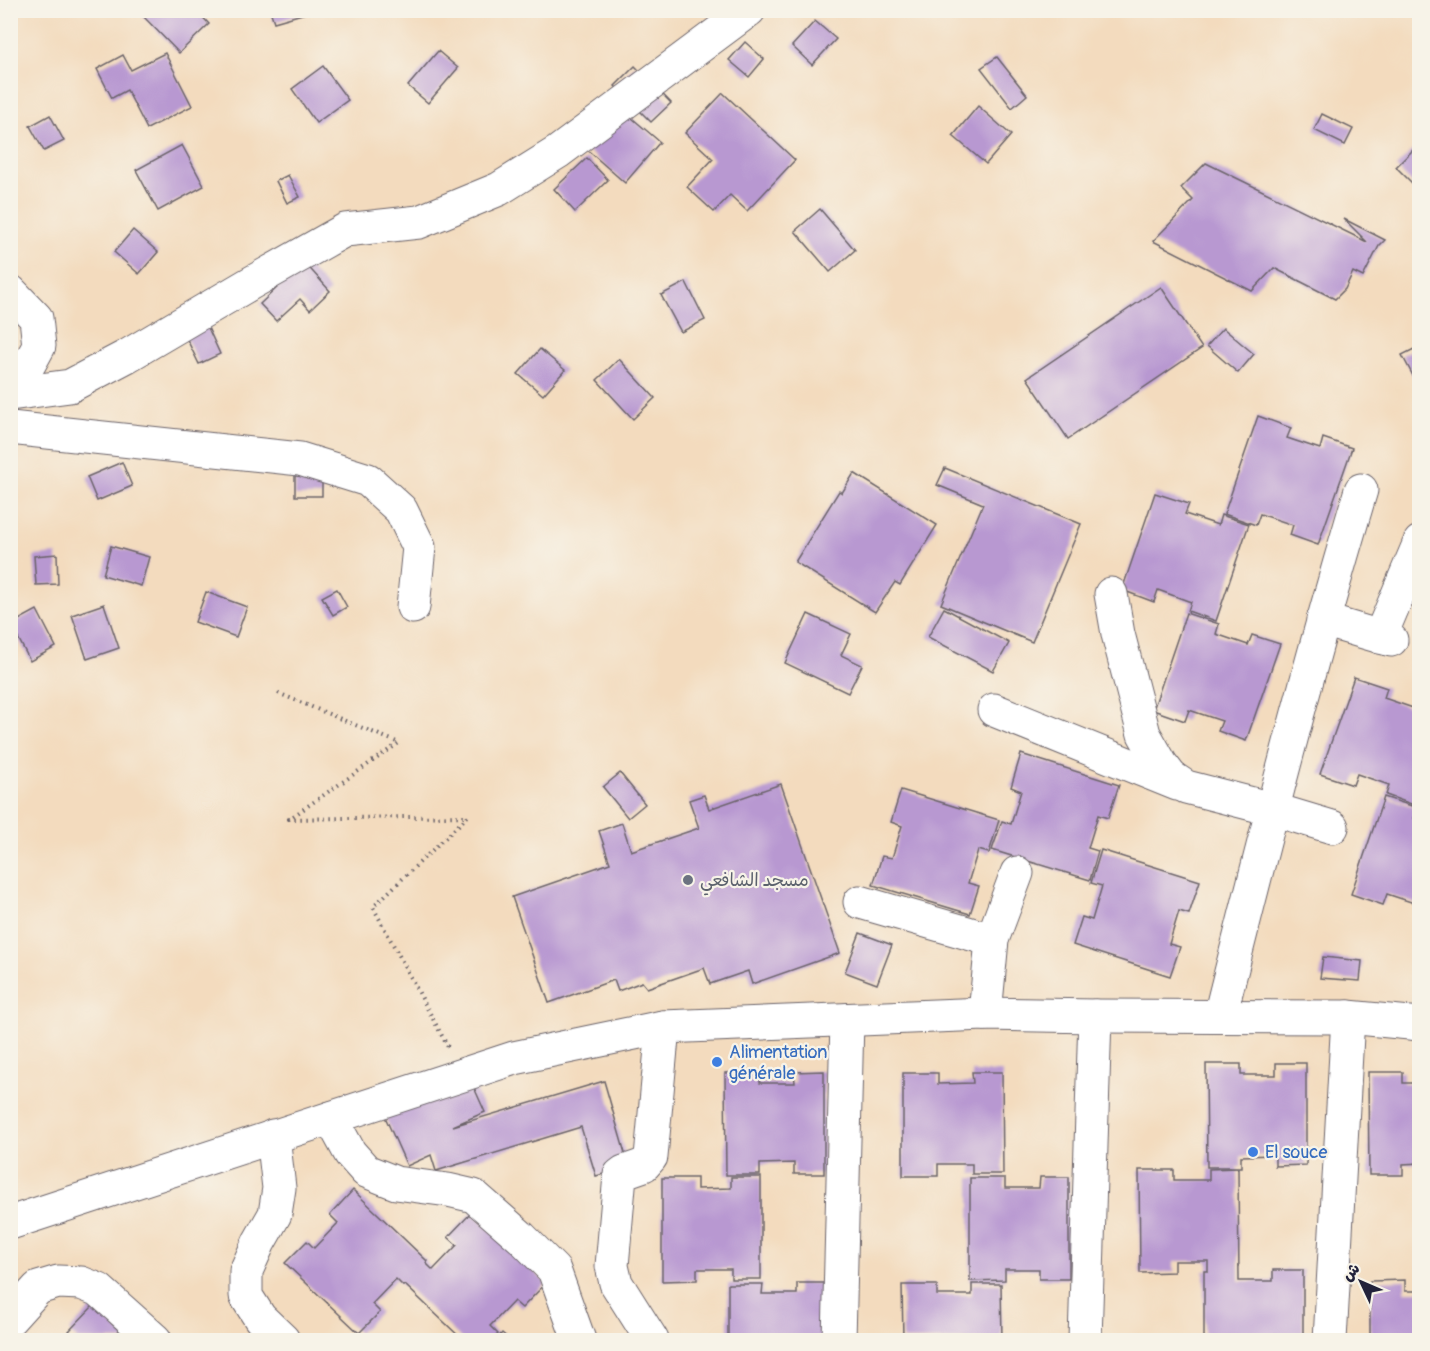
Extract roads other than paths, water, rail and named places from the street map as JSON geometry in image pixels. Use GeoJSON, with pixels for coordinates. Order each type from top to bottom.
{"type":"FeatureCollection","features":[{"type":"Feature","properties":{"kind":"street"},"geometry":{"type":"LineString","coordinates":[[10,394],[70,386],[127,356],[345,230],[419,222],[499,189],[558,152],[749,10]]}},
{"type":"Feature","properties":{"kind":"street"},"geometry":{"type":"LineString","coordinates":[[10,291],[36,318],[39,346],[28,366],[10,379]]}},
{"type":"Feature","properties":{"kind":"street"},"geometry":{"type":"LineString","coordinates":[[10,428],[300,459],[368,480],[401,510],[418,547],[413,607]]}},
{"type":"Feature","properties":{"kind":"street"},"geometry":{"type":"LineString","coordinates":[[1220,1016],[1272,809],[1360,490]]}},
{"type":"Feature","properties":{"kind":"street"},"geometry":{"type":"LineString","coordinates":[[1323,620],[1386,638],[1419,542]]}},
{"type":"Feature","properties":{"kind":"street"},"geometry":{"type":"LineString","coordinates":[[1111,594],[1118,634],[1144,734],[1171,777],[1186,788]]}},
{"type":"Feature","properties":{"kind":"street"},"geometry":{"type":"LineString","coordinates":[[994,710],[1186,788],[1272,809],[1332,827]]}},
{"type":"Feature","properties":{"kind":"street"},"geometry":{"type":"LineString","coordinates":[[985,1014],[992,940],[1017,873]]}},
{"type":"Feature","properties":{"kind":"street"},"geometry":{"type":"LineString","coordinates":[[861,902],[992,940]]}},
{"type":"Feature","properties":{"kind":"street"},"geometry":{"type":"LineString","coordinates":[[10,1223],[514,1058],[663,1027],[985,1014],[1348,1017],[1419,1024]]}},
{"type":"Feature","properties":{"kind":"street"},"geometry":{"type":"LineString","coordinates":[[1085,1341],[1095,1016]]}},
{"type":"Feature","properties":{"kind":"street"},"geometry":{"type":"LineString","coordinates":[[1330,1341],[1348,1017]]}},
{"type":"Feature","properties":{"kind":"street"},"geometry":{"type":"LineString","coordinates":[[839,1341],[847,1020]]}},
{"type":"Feature","properties":{"kind":"street"},"geometry":{"type":"LineString","coordinates":[[652,1341],[616,1283],[612,1266],[620,1175],[644,1165],[651,1156],[663,1027]]}},
{"type":"Feature","properties":{"kind":"street"},"geometry":{"type":"LineString","coordinates":[[331,1118],[351,1153],[366,1171],[396,1183],[474,1196],[522,1238],[554,1270],[579,1341]]}},
{"type":"Feature","properties":{"kind":"street"},"geometry":{"type":"LineString","coordinates":[[273,1136],[279,1188],[274,1214],[246,1271],[246,1296],[260,1318],[283,1341]]}},
{"type":"Feature","properties":{"kind":"street"},"geometry":{"type":"LineString","coordinates":[[10,1319],[38,1288],[58,1282],[81,1283],[99,1290],[155,1341]]}},
{"type":"Feature","properties":{"kind":"place","name":"مسجد الشافعي"},"geometry":{"type":"Point","coordinates":[688,880]}},
{"type":"Feature","properties":{"kind":"place","name":"Alimentation générale"},"geometry":{"type":"Point","coordinates":[717,1062]}},
{"type":"Feature","properties":{"kind":"place","name":"El souce"},"geometry":{"type":"Point","coordinates":[1253,1152]}}]}
